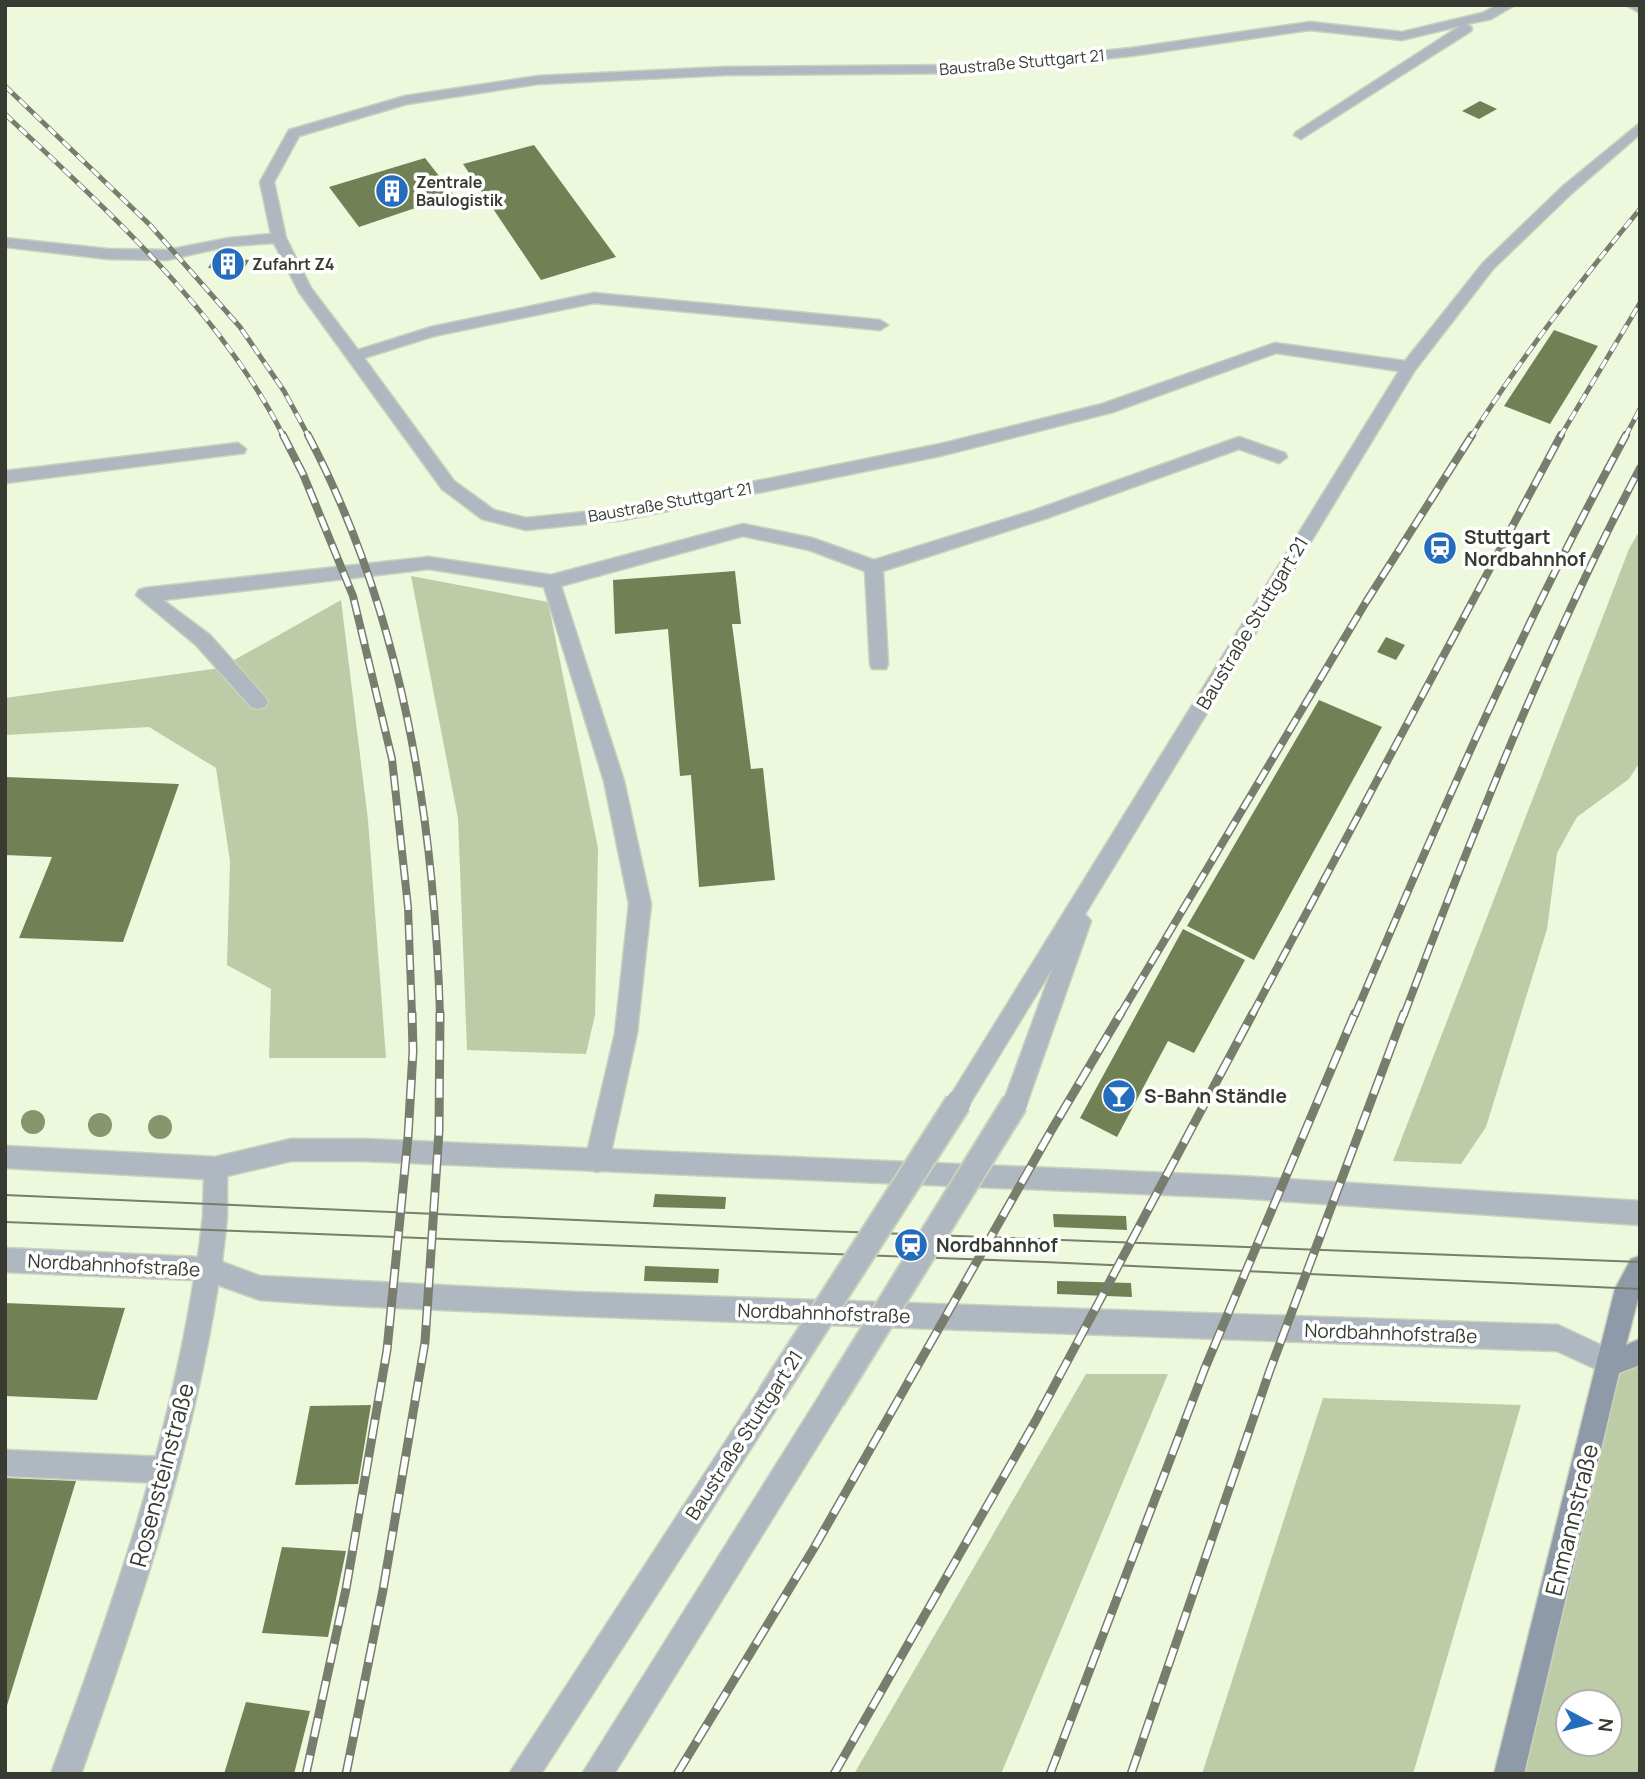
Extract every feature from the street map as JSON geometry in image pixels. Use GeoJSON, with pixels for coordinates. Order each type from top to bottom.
{"type":"FeatureCollection","features":[{"type":"Feature","properties":{"kind":"street","name":"Baustraße Stuttgart 21"},"geometry":{"type":"LineString","coordinates":[[1301,135],[1374,88],[1405,62],[1509,5]]}},
{"type":"Feature","properties":{"kind":"street"},"geometry":{"type":"LineString","coordinates":[[1632,5],[1640,9]]}},
{"type":"Feature","properties":{"kind":"street","name":"Baustraße Stuttgart 21"},"geometry":{"type":"LineString","coordinates":[[1409,367],[1275,348],[1107,408],[940,450],[623,514],[526,524],[488,515],[448,485],[304,289],[279,238],[267,182],[294,133],[405,100],[538,80],[726,71],[967,69],[1131,52],[1310,26],[1402,36],[1486,16]]}},
{"type":"Feature","properties":{"kind":"street","name":"Baustraße Stuttgart 21"},"geometry":{"type":"LineString","coordinates":[[524,1774],[958,1103],[1409,367],[1488,266],[1567,190],[1640,127]]}},
{"type":"Feature","properties":{"kind":"street"},"geometry":{"type":"LineString","coordinates":[[5,242],[108,254],[167,255],[229,242],[279,238]]}},
{"type":"Feature","properties":{"kind":"street"},"geometry":{"type":"LineString","coordinates":[[354,356],[431,332],[594,298],[880,325]]}},
{"type":"Feature","properties":{"kind":"street"},"geometry":{"type":"LineString","coordinates":[[258,702],[203,640],[145,596],[429,563],[551,582],[743,530],[812,544],[874,567],[1041,514],[1238,443],[1279,457]]}},
{"type":"Feature","properties":{"kind":"street"},"geometry":{"type":"LineString","coordinates":[[5,477],[238,449]]}},
{"type":"Feature","properties":{"kind":"street"},"geometry":{"type":"LineString","coordinates":[[874,567],[879,664]]}},
{"type":"Feature","properties":{"kind":"street"},"geometry":{"type":"LineString","coordinates":[[551,582],[614,780],[640,904],[626,1033],[597,1161]]}},
{"type":"Feature","properties":{"kind":"street","name":"Baustraße Stuttgart 21"},"geometry":{"type":"LineString","coordinates":[[597,1774],[1015,1103],[1095,880]]}},
{"type":"Feature","properties":{"kind":"street"},"geometry":{"type":"LineString","coordinates":[[5,1157],[215,1168],[291,1150],[364,1150],[1238,1187],[1640,1213]]}},
{"type":"Feature","properties":{"kind":"street","name":"Rosensteinstraße"},"geometry":{"type":"LineString","coordinates":[[66,1774],[127,1603],[165,1470],[198,1337],[218,1203],[215,1168]]}},
{"type":"Feature","properties":{"kind":"street","name":"Nordbahnhofstraße"},"geometry":{"type":"LineString","coordinates":[[5,1261],[208,1269],[260,1288],[333,1293],[575,1304],[1558,1338],[1611,1363]]}},
{"type":"Feature","properties":{"kind":"street","name":"Ehmannstraße"},"geometry":{"type":"LineString","coordinates":[[1509,1774],[1627,1289],[1640,1268]]}},
{"type":"Feature","properties":{"kind":"street"},"geometry":{"type":"LineString","coordinates":[[1611,1363],[1640,1352]]}},
{"type":"Feature","properties":{"kind":"street"},"geometry":{"type":"LineString","coordinates":[[5,1463],[165,1470]]}},
{"type":"Feature","properties":{"kind":"green space"},"geometry":{"type":"Polygon","coordinates":[[[1640,530],[1640,762],[1629,779],[1577,817],[1557,853],[1547,929],[1486,1127],[1461,1164],[1393,1161],[1629,549],[1640,530]]]}},
{"type":"Feature","properties":{"kind":"green space"},"geometry":{"type":"Polygon","coordinates":[[[411,576],[548,602],[598,848],[595,1015],[586,1054],[467,1050],[458,818],[411,576]]]}},
{"type":"Feature","properties":{"kind":"green space"},"geometry":{"type":"Polygon","coordinates":[[[341,600],[368,820],[386,1058],[269,1058],[271,989],[227,965],[230,861],[216,768],[149,727],[5,735],[5,698],[220,668],[341,600]]]}},
{"type":"Feature","properties":{"kind":"green space"},"geometry":{"type":"Polygon","coordinates":[[[1611,1363],[1640,1364],[1640,1774],[1509,1774],[1611,1363]]]}},
{"type":"Feature","properties":{"kind":"green space"},"geometry":{"type":"Polygon","coordinates":[[[1086,1374],[1168,1374],[1001,1774],[854,1774],[1086,1374]]]}},
{"type":"Feature","properties":{"kind":"green space"},"geometry":{"type":"Polygon","coordinates":[[[1323,1398],[1521,1405],[1413,1774],[1202,1774],[1323,1398]]]}},
{"type":"Feature","properties":{"kind":"building"},"geometry":{"type":"Polygon","coordinates":[[[1480,101],[1497,109],[1479,119],[1462,111],[1480,101]]]}},
{"type":"Feature","properties":{"kind":"building"},"geometry":{"type":"Polygon","coordinates":[[[534,145],[616,257],[541,280],[463,164],[534,145]]]}},
{"type":"Feature","properties":{"kind":"building","name":"Zentrale Baulogistik"},"geometry":{"type":"Polygon","coordinates":[[[425,158],[454,195],[359,227],[329,187],[425,158]]]}},
{"type":"Feature","properties":{"kind":"building","name":"Zufahrt Z4"},"geometry":{"type":"Polygon","coordinates":[[[214,257],[249,260],[243,271],[208,268],[214,257]]]}},
{"type":"Feature","properties":{"kind":"building"},"geometry":{"type":"Polygon","coordinates":[[[1554,330],[1598,346],[1550,424],[1504,406],[1554,330]]]}},
{"type":"Feature","properties":{"kind":"building"},"geometry":{"type":"Polygon","coordinates":[[[735,571],[741,624],[732,624],[751,769],[763,768],[775,880],[699,887],[691,775],[680,776],[668,629],[615,634],[613,580],[735,571]]]}},
{"type":"Feature","properties":{"kind":"building"},"geometry":{"type":"Polygon","coordinates":[[[1386,637],[1405,645],[1396,660],[1377,652],[1386,637]]]}},
{"type":"Feature","properties":{"kind":"building"},"geometry":{"type":"Polygon","coordinates":[[[1319,700],[1382,727],[1254,960],[1187,926],[1319,700]]]}},
{"type":"Feature","properties":{"kind":"building"},"geometry":{"type":"Polygon","coordinates":[[[5,777],[179,784],[123,942],[19,938],[52,857],[5,855],[5,777]]]}},
{"type":"Feature","properties":{"kind":"building"},"geometry":{"type":"Polygon","coordinates":[[[1183,929],[1245,960],[1194,1053],[1168,1041],[1117,1137],[1080,1118],[1183,929]]]}},
{"type":"Feature","properties":{"kind":"building"},"geometry":{"type":"Polygon","coordinates":[[[655,1194],[726,1197],[725,1209],[653,1207],[655,1194]]]}},
{"type":"Feature","properties":{"kind":"building"},"geometry":{"type":"Polygon","coordinates":[[[1053,1214],[1126,1216],[1127,1230],[1054,1227],[1053,1214]]]}},
{"type":"Feature","properties":{"kind":"building"},"geometry":{"type":"Polygon","coordinates":[[[645,1266],[719,1269],[718,1283],[644,1281],[645,1266]]]}},
{"type":"Feature","properties":{"kind":"building"},"geometry":{"type":"Polygon","coordinates":[[[1057,1281],[1131,1283],[1132,1297],[1057,1294],[1057,1281]]]}},
{"type":"Feature","properties":{"kind":"building"},"geometry":{"type":"Polygon","coordinates":[[[5,1303],[125,1308],[97,1400],[5,1396],[5,1303]]]}},
{"type":"Feature","properties":{"kind":"building"},"geometry":{"type":"Polygon","coordinates":[[[371,1405],[358,1484],[295,1485],[310,1406],[371,1405]]]}},
{"type":"Feature","properties":{"kind":"building"},"geometry":{"type":"Polygon","coordinates":[[[5,1478],[76,1481],[5,1712],[5,1478]]]}},
{"type":"Feature","properties":{"kind":"building"},"geometry":{"type":"Polygon","coordinates":[[[282,1547],[346,1551],[328,1637],[262,1633],[282,1547]]]}},
{"type":"Feature","properties":{"kind":"building"},"geometry":{"type":"Polygon","coordinates":[[[246,1702],[310,1711],[294,1774],[224,1774],[246,1702]]]}},
{"type":"Feature","properties":{"kind":"tram line"},"geometry":{"type":"LineString","coordinates":[[5,1195],[826,1231],[1640,1262]]}},
{"type":"Feature","properties":{"kind":"tram line"},"geometry":{"type":"LineString","coordinates":[[5,1222],[1044,1262],[1640,1289]]}},
{"type":"Feature","properties":{"kind":"railway"},"geometry":{"type":"LineString","coordinates":[[5,86],[150,225],[240,327],[284,391],[309,436]]}},
{"type":"Feature","properties":{"kind":"railway"},"geometry":{"type":"LineString","coordinates":[[5,114],[159,264],[194,304],[258,390],[284,437]]}},
{"type":"Feature","properties":{"kind":"railway"},"geometry":{"type":"LineString","coordinates":[[1471,437],[1552,320],[1640,209]]}},
{"type":"Feature","properties":{"kind":"railway"},"geometry":{"type":"LineString","coordinates":[[1560,437],[1640,303]]}},
{"type":"Feature","properties":{"kind":"railway"},"geometry":{"type":"LineString","coordinates":[[1625,437],[1640,409]]}},
{"type":"Feature","properties":{"kind":"railway"},"geometry":{"type":"LineString","coordinates":[[283,435],[303,474],[353,596],[392,759],[408,907],[412,1015]]}},
{"type":"Feature","properties":{"kind":"railway"},"geometry":{"type":"LineString","coordinates":[[1120,1015],[1366,602],[1472,435]]}},
{"type":"Feature","properties":{"kind":"railway"},"geometry":{"type":"LineString","coordinates":[[1252,1015],[1561,435]]}},
{"type":"Feature","properties":{"kind":"railway"},"geometry":{"type":"LineString","coordinates":[[1355,1015],[1517,649],[1626,435]]}},
{"type":"Feature","properties":{"kind":"railway"},"geometry":{"type":"LineString","coordinates":[[309,436],[340,503],[367,573],[389,644],[407,717],[430,865],[440,1015]]}},
{"type":"Feature","properties":{"kind":"railway"},"geometry":{"type":"LineString","coordinates":[[1404,1015],[1513,738],[1574,602],[1640,468]]}},
{"type":"Feature","properties":{"kind":"railway"},"geometry":{"type":"LineString","coordinates":[[306,1774],[346,1589],[387,1350],[408,1137],[413,1051],[412,1013]]}},
{"type":"Feature","properties":{"kind":"railway"},"geometry":{"type":"LineString","coordinates":[[677,1774],[814,1548],[1121,1013]]}},
{"type":"Feature","properties":{"kind":"railway"},"geometry":{"type":"LineString","coordinates":[[834,1774],[1036,1420],[1253,1013]]}},
{"type":"Feature","properties":{"kind":"railway"},"geometry":{"type":"LineString","coordinates":[[1050,1774],[1205,1368],[1355,1013]]}},
{"type":"Feature","properties":{"kind":"railway"},"geometry":{"type":"LineString","coordinates":[[1131,1774],[1270,1370],[1404,1013]]}},
{"type":"Feature","properties":{"kind":"railway"},"geometry":{"type":"LineString","coordinates":[[346,1774],[383,1590],[425,1342],[439,1131],[440,1015]]}},
{"type":"Feature","properties":{"kind":"place","name":"Zentrale Baulogistik"},"geometry":{"type":"Point","coordinates":[392,191]}},
{"type":"Feature","properties":{"kind":"place","name":"Zufahrt Z4"},"geometry":{"type":"Point","coordinates":[228,264]}},
{"type":"Feature","properties":{"kind":"place","name":"Stuttgart Nordbahnhof"},"geometry":{"type":"Point","coordinates":[1440,548]}},
{"type":"Feature","properties":{"kind":"place","name":"S-Bahn Ständle"},"geometry":{"type":"Point","coordinates":[1119,1096]}},
{"type":"Feature","properties":{"kind":"place","name":"Nordbahnhof"},"geometry":{"type":"Point","coordinates":[911,1245]}}]}
